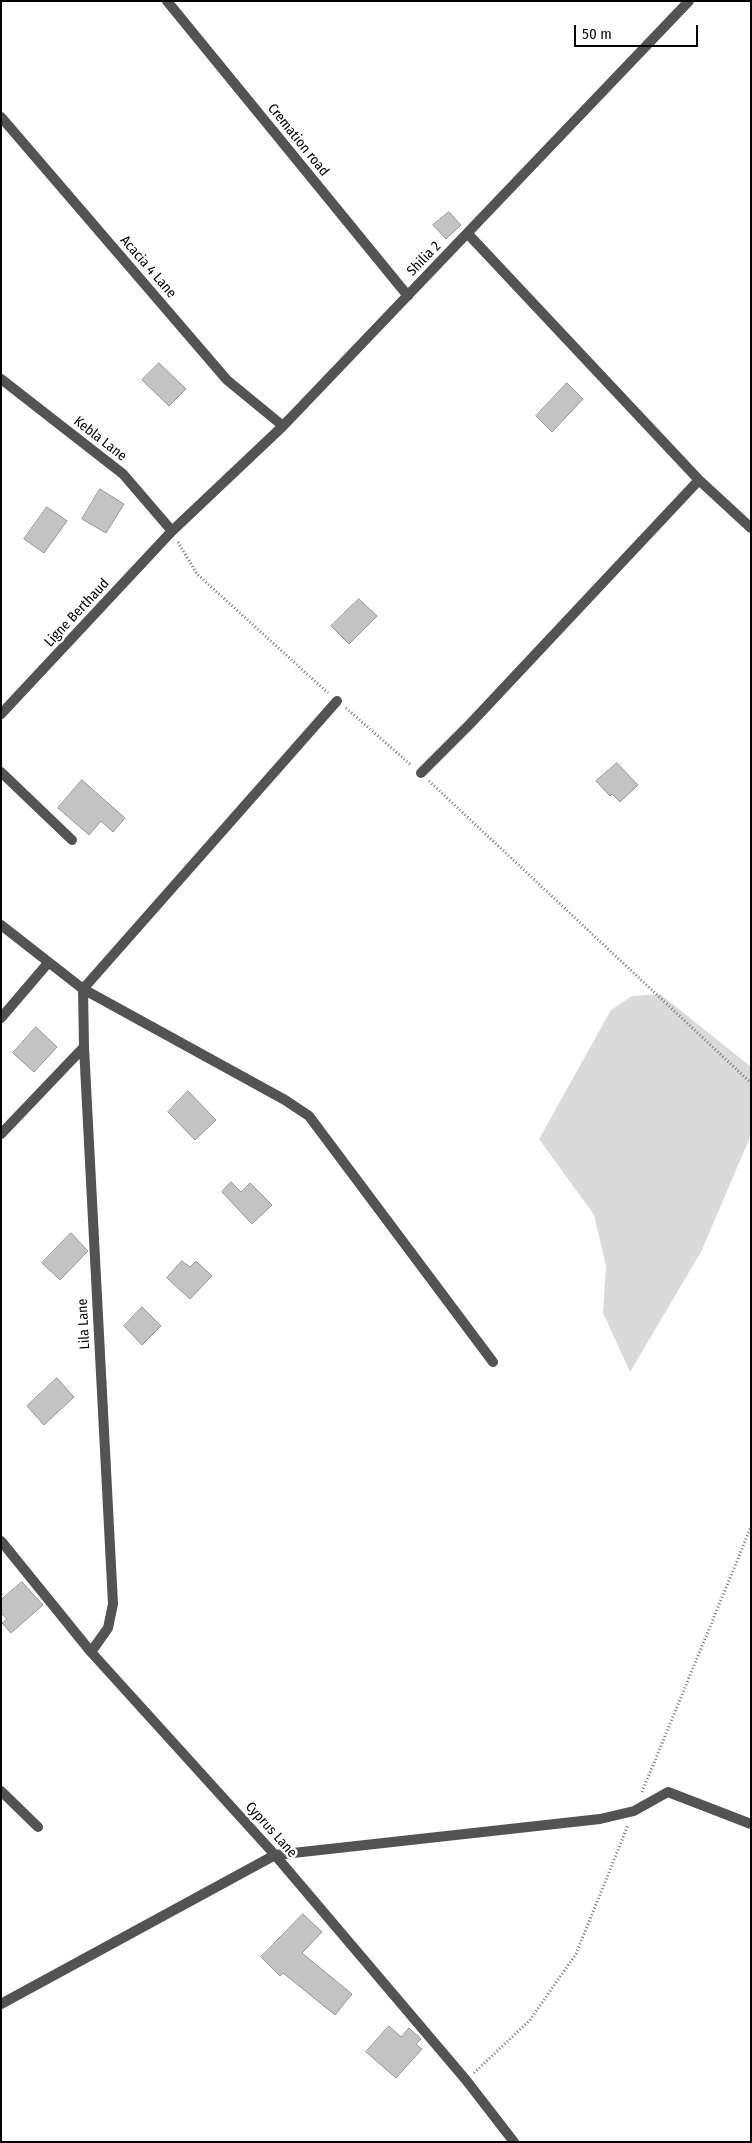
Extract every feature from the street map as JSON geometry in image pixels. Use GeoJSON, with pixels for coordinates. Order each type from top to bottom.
{"type":"FeatureCollection","features":[{"type":"Feature","properties":{"kind":"street","name":"Cremation road"},"geometry":{"type":"LineString","coordinates":[[167,1],[408,296]]}},
{"type":"Feature","properties":{"kind":"street","name":"Shilia 2"},"geometry":{"type":"LineString","coordinates":[[172,531],[283,426],[689,1]]}},
{"type":"Feature","properties":{"kind":"street","name":"Acacia 4 Lane"},"geometry":{"type":"LineString","coordinates":[[1,117],[227,380],[283,426]]}},
{"type":"Feature","properties":{"kind":"street"},"geometry":{"type":"LineString","coordinates":[[468,234],[699,480],[751,528]]}},
{"type":"Feature","properties":{"kind":"street","name":"Kebla Lane"},"geometry":{"type":"LineString","coordinates":[[1,379],[123,474],[172,531]]}},
{"type":"Feature","properties":{"kind":"street"},"geometry":{"type":"LineString","coordinates":[[421,773],[470,724],[699,480]]}},
{"type":"Feature","properties":{"kind":"street","name":"Ligne Berthaud"},"geometry":{"type":"LineString","coordinates":[[1,714],[172,531]]}},
{"type":"Feature","properties":{"kind":"street"},"geometry":{"type":"LineString","coordinates":[[83,989],[338,701]]}},
{"type":"Feature","properties":{"kind":"street"},"geometry":{"type":"LineString","coordinates":[[1,772],[72,840]]}},
{"type":"Feature","properties":{"kind":"street"},"geometry":{"type":"LineString","coordinates":[[1,925],[83,989],[285,1100],[308,1116],[493,1362]]}},
{"type":"Feature","properties":{"kind":"street"},"geometry":{"type":"LineString","coordinates":[[1,1018],[48,963]]}},
{"type":"Feature","properties":{"kind":"street","name":"Lila Lane"},"geometry":{"type":"LineString","coordinates":[[83,989],[84,1046],[113,1604],[108,1628],[92,1652]]}},
{"type":"Feature","properties":{"kind":"street"},"geometry":{"type":"LineString","coordinates":[[1,1134],[84,1046]]}},
{"type":"Feature","properties":{"kind":"street","name":"Cyprus Lane"},"geometry":{"type":"LineString","coordinates":[[1,1541],[92,1652],[275,1854],[466,2080],[514,2142]]}},
{"type":"Feature","properties":{"kind":"street"},"geometry":{"type":"LineString","coordinates":[[1,1791],[38,1827]]}},
{"type":"Feature","properties":{"kind":"street"},"geometry":{"type":"LineString","coordinates":[[1,2004],[275,1854],[600,1819],[634,1811],[668,1792],[751,1824]]}},
{"type":"Feature","properties":{"kind":"path"},"geometry":{"type":"LineString","coordinates":[[172,531],[198,574],[338,701],[421,773],[751,1083]]}},
{"type":"Feature","properties":{"kind":"shaded area"},"geometry":{"type":"Polygon","coordinates":[[[660,994],[751,1067],[751,1135],[701,1252],[630,1372],[603,1313],[606,1266],[594,1215],[539,1139],[611,1010],[632,996],[660,994]]]}},
{"type":"Feature","properties":{"kind":"building"},"geometry":{"type":"Polygon","coordinates":[[[449,212],[461,225],[446,239],[433,225],[449,212]]]}},
{"type":"Feature","properties":{"kind":"building"},"geometry":{"type":"Polygon","coordinates":[[[159,363],[186,389],[169,406],[142,380],[159,363]]]}},
{"type":"Feature","properties":{"kind":"building"},"geometry":{"type":"Polygon","coordinates":[[[567,383],[583,399],[552,432],[536,416],[567,383]]]}},
{"type":"Feature","properties":{"kind":"building"},"geometry":{"type":"Polygon","coordinates":[[[100,489],[124,504],[106,533],[82,519],[100,489]]]}},
{"type":"Feature","properties":{"kind":"building"},"geometry":{"type":"Polygon","coordinates":[[[47,507],[67,521],[44,553],[24,539],[47,507]]]}},
{"type":"Feature","properties":{"kind":"building"},"geometry":{"type":"Polygon","coordinates":[[[359,599],[377,616],[349,644],[331,626],[359,599]]]}},
{"type":"Feature","properties":{"kind":"building"},"geometry":{"type":"Polygon","coordinates":[[[617,763],[638,785],[620,802],[612,794],[610,796],[596,781],[617,763]]]}},
{"type":"Feature","properties":{"kind":"building"},"geometry":{"type":"Polygon","coordinates":[[[82,780],[125,818],[113,832],[101,821],[89,835],[58,808],[82,780]]]}},
{"type":"Feature","properties":{"kind":"building"},"geometry":{"type":"Polygon","coordinates":[[[36,1027],[57,1047],[34,1072],[13,1053],[36,1027]]]}},
{"type":"Feature","properties":{"kind":"building"},"geometry":{"type":"Polygon","coordinates":[[[188,1091],[216,1120],[195,1140],[168,1112],[188,1091]]]}},
{"type":"Feature","properties":{"kind":"building"},"geometry":{"type":"Polygon","coordinates":[[[231,1182],[241,1192],[250,1183],[272,1205],[252,1224],[222,1192],[231,1182]]]}},
{"type":"Feature","properties":{"kind":"building"},"geometry":{"type":"Polygon","coordinates":[[[71,1233],[88,1251],[60,1280],[42,1263],[71,1233]]]}},
{"type":"Feature","properties":{"kind":"building"},"geometry":{"type":"Polygon","coordinates":[[[182,1261],[190,1267],[196,1261],[212,1276],[190,1299],[167,1278],[182,1261]]]}},
{"type":"Feature","properties":{"kind":"building"},"geometry":{"type":"Polygon","coordinates":[[[142,1307],[161,1326],[142,1345],[124,1326],[142,1307]]]}},
{"type":"Feature","properties":{"kind":"building"},"geometry":{"type":"Polygon","coordinates":[[[57,1378],[74,1397],[44,1425],[27,1406],[57,1378]]]}},
{"type":"Feature","properties":{"kind":"building"},"geometry":{"type":"Polygon","coordinates":[[[22,1582],[43,1605],[11,1633],[2,1623],[7,1619],[1,1613],[1,1600],[22,1582]]]}},
{"type":"Feature","properties":{"kind":"building"},"geometry":{"type":"Polygon","coordinates":[[[303,1914],[322,1932],[302,1953],[352,1994],[335,2015],[283,1973],[280,1976],[261,1957],[303,1914]]]}},
{"type":"Feature","properties":{"kind":"building"},"geometry":{"type":"Polygon","coordinates":[[[389,2026],[401,2037],[409,2028],[421,2039],[416,2044],[422,2049],[396,2078],[366,2052],[389,2026]]]}}]}
